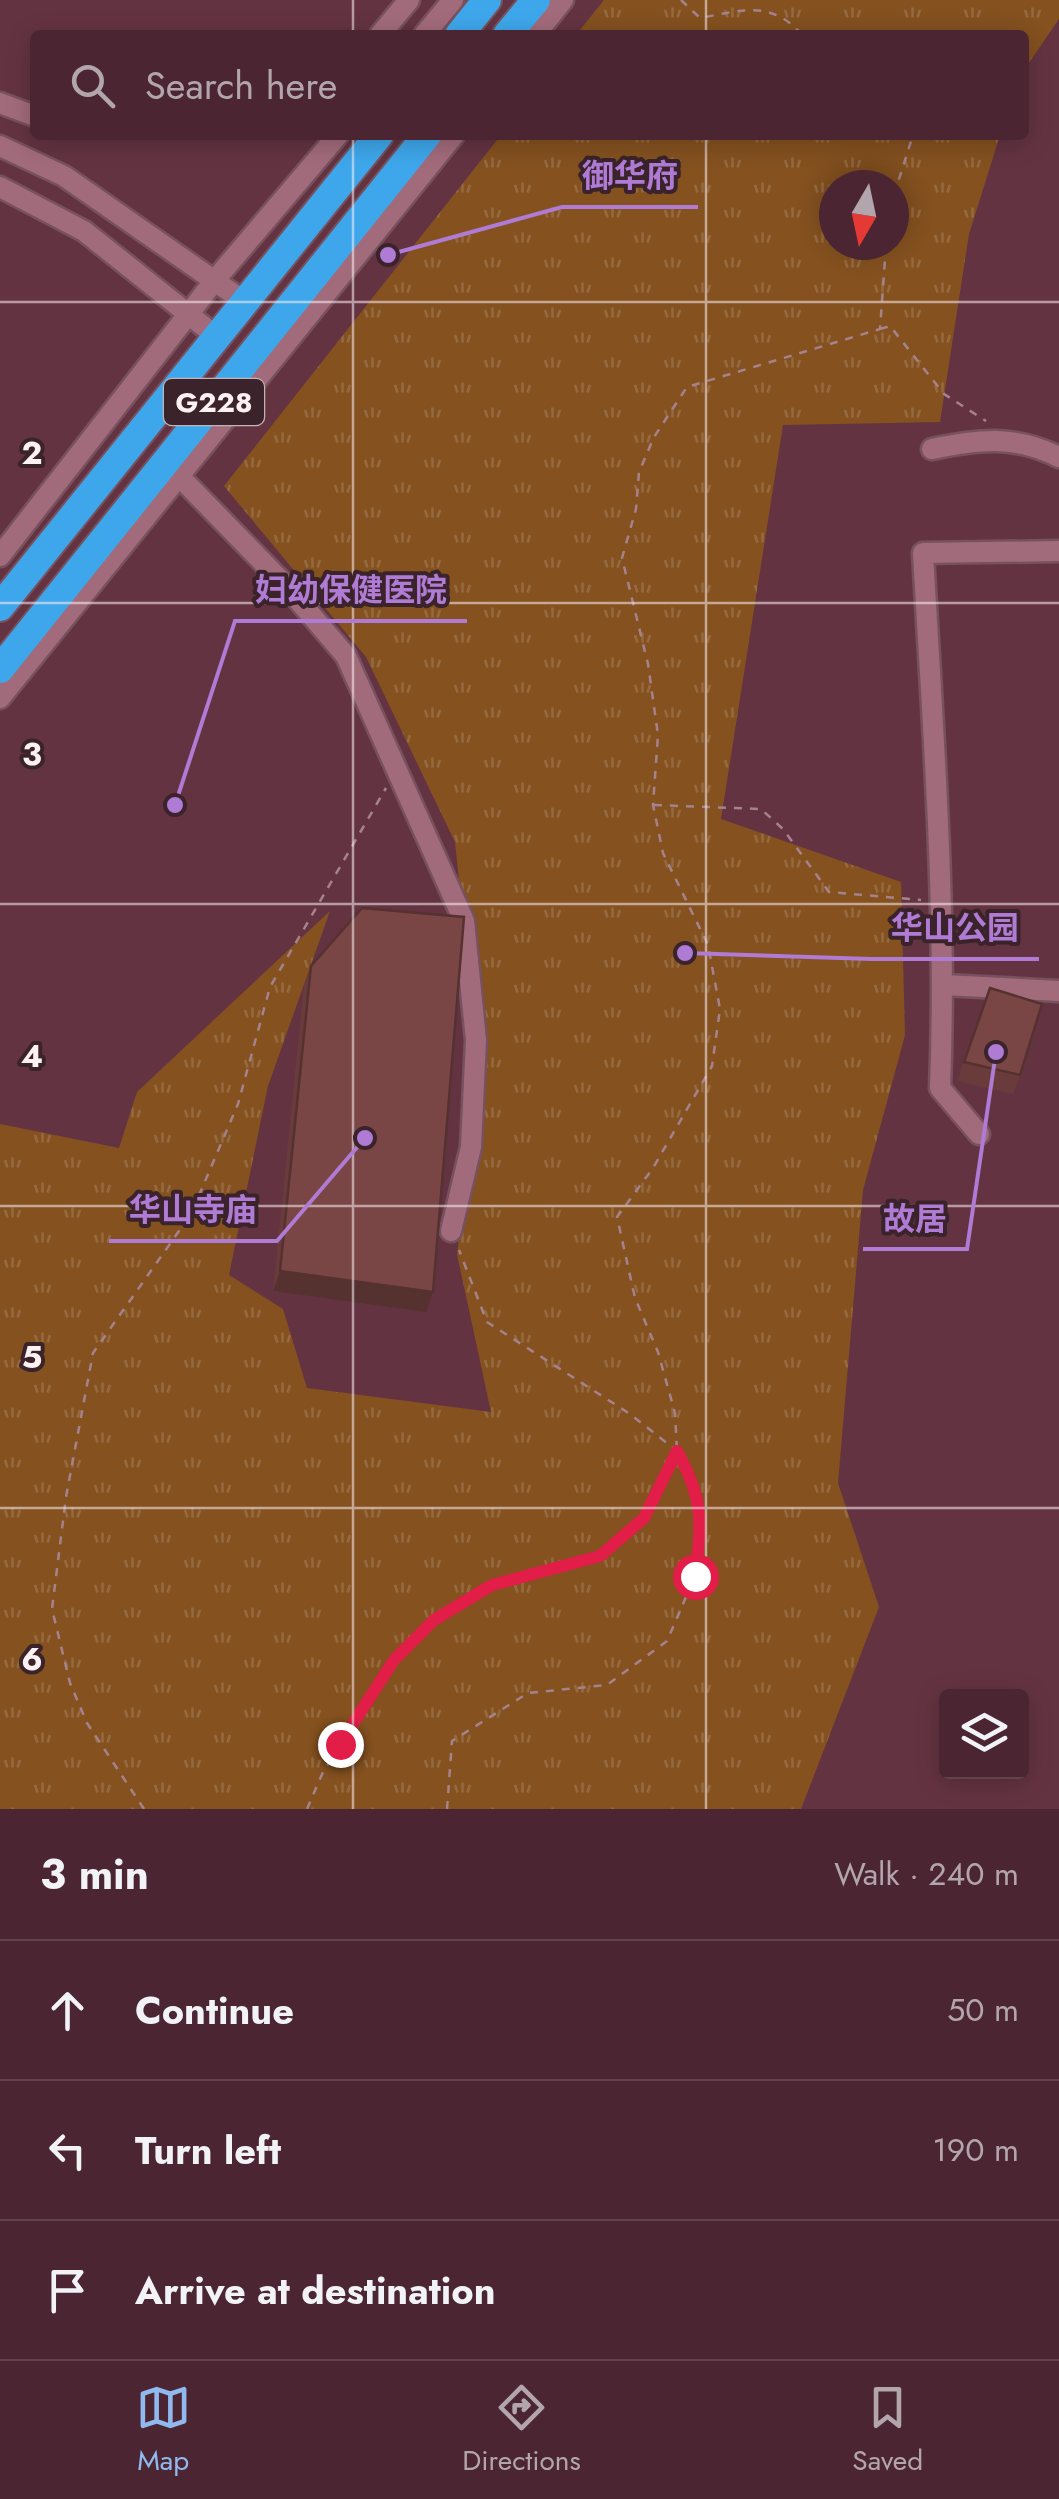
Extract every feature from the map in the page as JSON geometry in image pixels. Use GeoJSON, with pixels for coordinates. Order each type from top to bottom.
{"type":"FeatureCollection","features":[{"type":"Feature","properties":{"kind":"highway"},"geometry":{"type":"LineString","coordinates":[[463,30],[487,0]]}},
{"type":"Feature","properties":{"kind":"highway"},"geometry":{"type":"LineString","coordinates":[[512,30],[536,0]]}},
{"type":"Feature","properties":{"kind":"highway","name":"G228"},"geometry":{"type":"LineString","coordinates":[[0,607],[375,140]]}},
{"type":"Feature","properties":{"kind":"highway","name":"G228"},"geometry":{"type":"LineString","coordinates":[[0,669],[424,140]]}},
{"type":"Feature","properties":{"kind":"street"},"geometry":{"type":"LineString","coordinates":[[384,30],[409,0]]}},
{"type":"Feature","properties":{"kind":"street"},"geometry":{"type":"LineString","coordinates":[[428,30],[453,0]]}},
{"type":"Feature","properties":{"kind":"street"},"geometry":{"type":"LineString","coordinates":[[539,30],[563,0]]}},
{"type":"Feature","properties":{"kind":"street"},"geometry":{"type":"LineString","coordinates":[[0,104],[30,114]]}},
{"type":"Feature","properties":{"kind":"street"},"geometry":{"type":"LineString","coordinates":[[0,556],[215,280],[334,140]]}},
{"type":"Feature","properties":{"kind":"street"},"geometry":{"type":"LineString","coordinates":[[0,698],[450,140]]}},
{"type":"Feature","properties":{"kind":"street"},"geometry":{"type":"LineString","coordinates":[[0,146],[64,176],[245,302]]}},
{"type":"Feature","properties":{"kind":"street"},"geometry":{"type":"LineString","coordinates":[[0,187],[84,231],[217,337]]}},
{"type":"Feature","properties":{"kind":"street"},"geometry":{"type":"LineString","coordinates":[[932,450],[987,438],[1035,445],[1059,458]]}},
{"type":"Feature","properties":{"kind":"street"},"geometry":{"type":"LineString","coordinates":[[179,476],[288,588],[346,656],[464,921],[476,1040],[470,1147],[451,1230]]}},
{"type":"Feature","properties":{"kind":"street"},"geometry":{"type":"LineString","coordinates":[[979,1134],[940,1088],[942,902],[923,552],[1059,551]]}},
{"type":"Feature","properties":{"kind":"street"},"geometry":{"type":"LineString","coordinates":[[944,985],[1059,991]]}},
{"type":"Feature","properties":{"kind":"path"},"geometry":{"type":"LineString","coordinates":[[681,0],[700,18],[765,6],[790,19],[798,30]]}},
{"type":"Feature","properties":{"kind":"path"},"geometry":{"type":"LineString","coordinates":[[902,170],[911,140]]}},
{"type":"Feature","properties":{"kind":"path"},"geometry":{"type":"LineString","coordinates":[[880,329],[885,260]]}},
{"type":"Feature","properties":{"kind":"path"},"geometry":{"type":"LineString","coordinates":[[308,1809],[322,1772],[394,1660],[434,1620],[492,1585],[600,1556],[644,1518],[677,1451],[674,1412],[658,1352],[635,1298],[617,1217],[654,1168],[712,1066],[720,1008],[708,944],[663,853],[653,804],[658,734],[648,664],[622,558],[636,509],[639,472],[654,437],[687,387],[890,326],[944,394],[991,424]]}},
{"type":"Feature","properties":{"kind":"path"},"geometry":{"type":"LineString","coordinates":[[144,1809],[87,1723],[70,1683],[52,1609],[66,1497],[92,1353],[192,1214],[238,1104],[270,987],[398,767]]}},
{"type":"Feature","properties":{"kind":"path"},"geometry":{"type":"LineString","coordinates":[[653,804],[762,809],[793,841],[829,892],[942,902]]}},
{"type":"Feature","properties":{"kind":"path"},"geometry":{"type":"LineString","coordinates":[[446,1809],[452,1740],[528,1693],[607,1685],[668,1642],[695,1576],[703,1516],[695,1484],[677,1451],[630,1414],[487,1322],[451,1230]]}},
{"type":"Feature","properties":{"kind":"green space"},"geometry":{"type":"Polygon","coordinates":[[[604,0],[1059,0],[1059,19],[1029,63],[1029,30],[580,30],[604,0]]]}},
{"type":"Feature","properties":{"kind":"green space"},"geometry":{"type":"Polygon","coordinates":[[[497,140],[998,140],[969,234],[940,422],[783,425],[721,819],[901,882],[905,1035],[863,1190],[838,1483],[879,1607],[801,1809],[0,1809],[0,1124],[119,1148],[137,1092],[330,911],[268,1086],[229,1275],[283,1309],[307,1388],[491,1412],[457,1254],[480,1078],[455,842],[366,657],[224,486],[497,140]]]}},
{"type":"Feature","properties":{"kind":"building"},"geometry":{"type":"Polygon","coordinates":[[[362,908],[464,917],[433,1292],[280,1271],[311,966],[362,908]]]}},
{"type":"Feature","properties":{"kind":"building"},"geometry":{"type":"Polygon","coordinates":[[[990,988],[1042,1004],[1020,1075],[964,1062],[990,988]]]}},
{"type":"Feature","properties":{"kind":"place","name":"御华府"},"geometry":{"type":"Point","coordinates":[388,255]}},
{"type":"Feature","properties":{"kind":"place","name":"妇幼保健医院"},"geometry":{"type":"Point","coordinates":[175,805]}},
{"type":"Feature","properties":{"kind":"place","name":"华山公园"},"geometry":{"type":"Point","coordinates":[685,953]}},
{"type":"Feature","properties":{"kind":"place","name":"故居"},"geometry":{"type":"Point","coordinates":[996,1052]}},
{"type":"Feature","properties":{"kind":"place","name":"华山寺庙"},"geometry":{"type":"Point","coordinates":[365,1138]}},
{"type":"Feature","properties":{"kind":"route"},"geometry":{"type":"LineString","coordinates":[[340,1744],[394,1660],[434,1620],[492,1585],[600,1556],[644,1518],[677,1451],[695,1484],[703,1516],[695,1576]]}}]}
